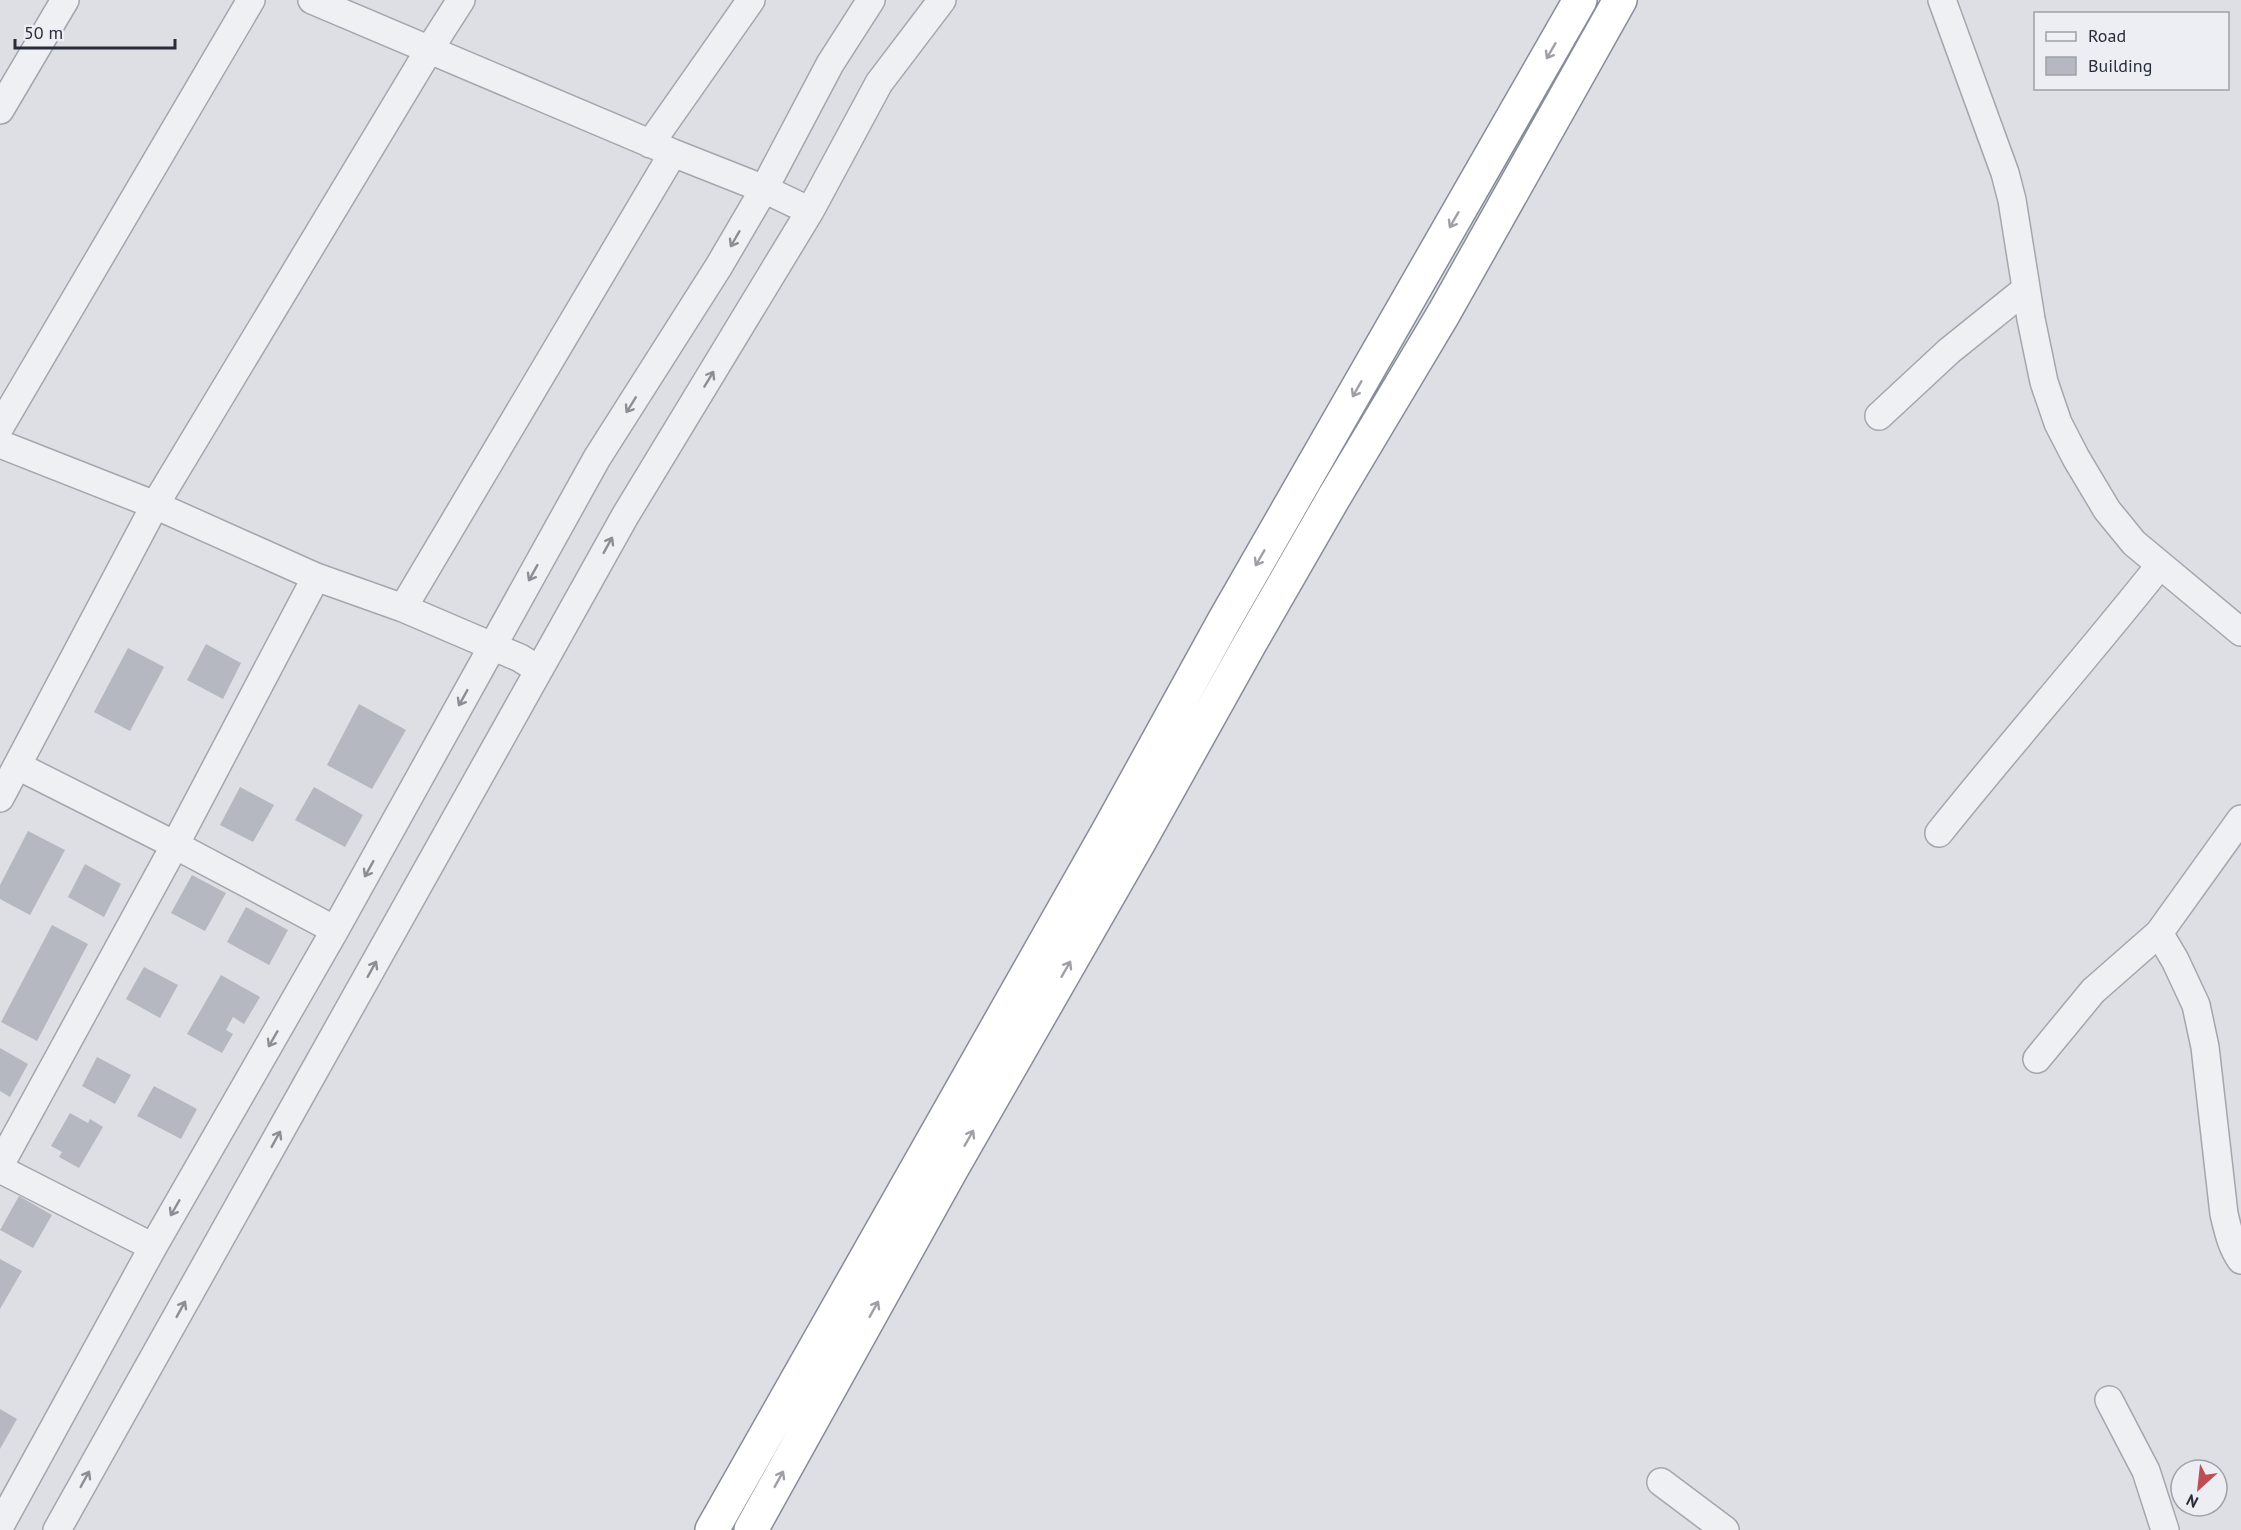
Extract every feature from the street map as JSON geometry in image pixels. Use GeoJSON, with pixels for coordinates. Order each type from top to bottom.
{"type":"FeatureCollection","features":[{"type":"Feature","properties":{"kind":"highway"},"geometry":{"type":"LineString","coordinates":[[712,1530],[1110,828],[1224,621],[1580,0]]}},
{"type":"Feature","properties":{"kind":"highway"},"geometry":{"type":"LineString","coordinates":[[751,1530],[951,1170],[1249,645],[1444,313],[1620,0]]}},
{"type":"Feature","properties":{"kind":"street"},"geometry":{"type":"LineString","coordinates":[[0,110],[65,0]]}},
{"type":"Feature","properties":{"kind":"street"},"geometry":{"type":"LineString","coordinates":[[0,427],[251,0]]}},
{"type":"Feature","properties":{"kind":"street"},"geometry":{"type":"LineString","coordinates":[[312,0],[764,189],[810,211]]}},
{"type":"Feature","properties":{"kind":"street"},"geometry":{"type":"LineString","coordinates":[[0,798],[155,505],[461,0]]}},
{"type":"Feature","properties":{"kind":"street"},"geometry":{"type":"LineString","coordinates":[[403,608],[662,148],[751,0]]}},
{"type":"Feature","properties":{"kind":"street"},"geometry":{"type":"LineString","coordinates":[[0,1526],[153,1247],[335,930],[597,459],[719,266],[764,189],[830,64],[871,0]]}},
{"type":"Feature","properties":{"kind":"street"},"geometry":{"type":"LineString","coordinates":[[57,1530],[624,516],[810,211],[879,83],[942,0]]}},
{"type":"Feature","properties":{"kind":"street"},"geometry":{"type":"LineString","coordinates":[[1942,0],[2005,173],[2012,200],[2044,382],[2058,423],[2107,510],[2134,543],[2241,632]]}},
{"type":"Feature","properties":{"kind":"street"},"geometry":{"type":"LineString","coordinates":[[1878,416],[1949,351],[2026,289]]}},
{"type":"Feature","properties":{"kind":"street"},"geometry":{"type":"LineString","coordinates":[[0,444],[155,505],[316,577],[403,608],[520,658],[538,670]]}},
{"type":"Feature","properties":{"kind":"street"},"geometry":{"type":"LineString","coordinates":[[1939,833],[2160,565]]}},
{"type":"Feature","properties":{"kind":"street"},"geometry":{"type":"LineString","coordinates":[[153,1247],[0,1167],[175,845],[316,577]]}},
{"type":"Feature","properties":{"kind":"street"},"geometry":{"type":"LineString","coordinates":[[18,766],[175,845],[335,930]]}},
{"type":"Feature","properties":{"kind":"street"},"geometry":{"type":"LineString","coordinates":[[2037,1059],[2093,992],[2159,933],[2241,819]]}},
{"type":"Feature","properties":{"kind":"street"},"geometry":{"type":"LineString","coordinates":[[2159,933],[2175,960],[2196,1005],[2205,1047],[2224,1214],[2228,1235],[2241,1260]]}},
{"type":"Feature","properties":{"kind":"street"},"geometry":{"type":"LineString","coordinates":[[2109,1400],[2146,1471],[2165,1530]]}},
{"type":"Feature","properties":{"kind":"street"},"geometry":{"type":"LineString","coordinates":[[1661,1482],[1725,1530]]}},
{"type":"Feature","properties":{"kind":"building"},"geometry":{"type":"Polygon","coordinates":[[[206,644],[241,663],[223,699],[187,680],[206,644]]]}},
{"type":"Feature","properties":{"kind":"building"},"geometry":{"type":"Polygon","coordinates":[[[128,648],[164,667],[130,731],[94,712],[128,648]]]}},
{"type":"Feature","properties":{"kind":"building"},"geometry":{"type":"Polygon","coordinates":[[[359,704],[406,730],[372,789],[327,765],[359,704]]]}},
{"type":"Feature","properties":{"kind":"building"},"geometry":{"type":"Polygon","coordinates":[[[240,787],[274,805],[253,842],[220,825],[240,787]]]}},
{"type":"Feature","properties":{"kind":"building"},"geometry":{"type":"Polygon","coordinates":[[[314,787],[363,815],[345,847],[295,820],[314,787]]]}},
{"type":"Feature","properties":{"kind":"building"},"geometry":{"type":"Polygon","coordinates":[[[28,831],[65,850],[30,915],[0,899],[0,885],[28,831]]]}},
{"type":"Feature","properties":{"kind":"building"},"geometry":{"type":"Polygon","coordinates":[[[85,864],[121,884],[104,917],[68,897],[85,864]]]}},
{"type":"Feature","properties":{"kind":"building"},"geometry":{"type":"Polygon","coordinates":[[[192,875],[226,893],[205,931],[171,913],[192,875]]]}},
{"type":"Feature","properties":{"kind":"building"},"geometry":{"type":"Polygon","coordinates":[[[246,907],[288,930],[269,965],[227,942],[246,907]]]}},
{"type":"Feature","properties":{"kind":"building"},"geometry":{"type":"Polygon","coordinates":[[[52,925],[88,944],[37,1041],[1,1022],[52,925]]]}},
{"type":"Feature","properties":{"kind":"building"},"geometry":{"type":"Polygon","coordinates":[[[144,967],[178,985],[160,1018],[126,999],[144,967]]]}},
{"type":"Feature","properties":{"kind":"building"},"geometry":{"type":"Polygon","coordinates":[[[221,975],[260,997],[244,1024],[233,1017],[226,1030],[233,1034],[222,1053],[187,1034],[221,975]]]}},
{"type":"Feature","properties":{"kind":"building"},"geometry":{"type":"Polygon","coordinates":[[[0,1048],[28,1064],[10,1097],[0,1091],[0,1048]]]}},
{"type":"Feature","properties":{"kind":"building"},"geometry":{"type":"Polygon","coordinates":[[[97,1057],[131,1075],[115,1104],[82,1086],[97,1057]]]}},
{"type":"Feature","properties":{"kind":"building"},"geometry":{"type":"Polygon","coordinates":[[[154,1086],[197,1109],[181,1139],[137,1116],[154,1086]]]}},
{"type":"Feature","properties":{"kind":"building"},"geometry":{"type":"Polygon","coordinates":[[[70,1113],[88,1123],[90,1119],[103,1127],[79,1168],[59,1157],[62,1152],[51,1146],[70,1113]]]}},
{"type":"Feature","properties":{"kind":"building"},"geometry":{"type":"Polygon","coordinates":[[[19,1196],[52,1215],[33,1248],[0,1230],[19,1196]]]}},
{"type":"Feature","properties":{"kind":"building"},"geometry":{"type":"Polygon","coordinates":[[[0,1259],[22,1271],[0,1309],[0,1259]]]}},
{"type":"Feature","properties":{"kind":"building"},"geometry":{"type":"Polygon","coordinates":[[[0,1409],[17,1419],[0,1449],[0,1409]]]}}]}
